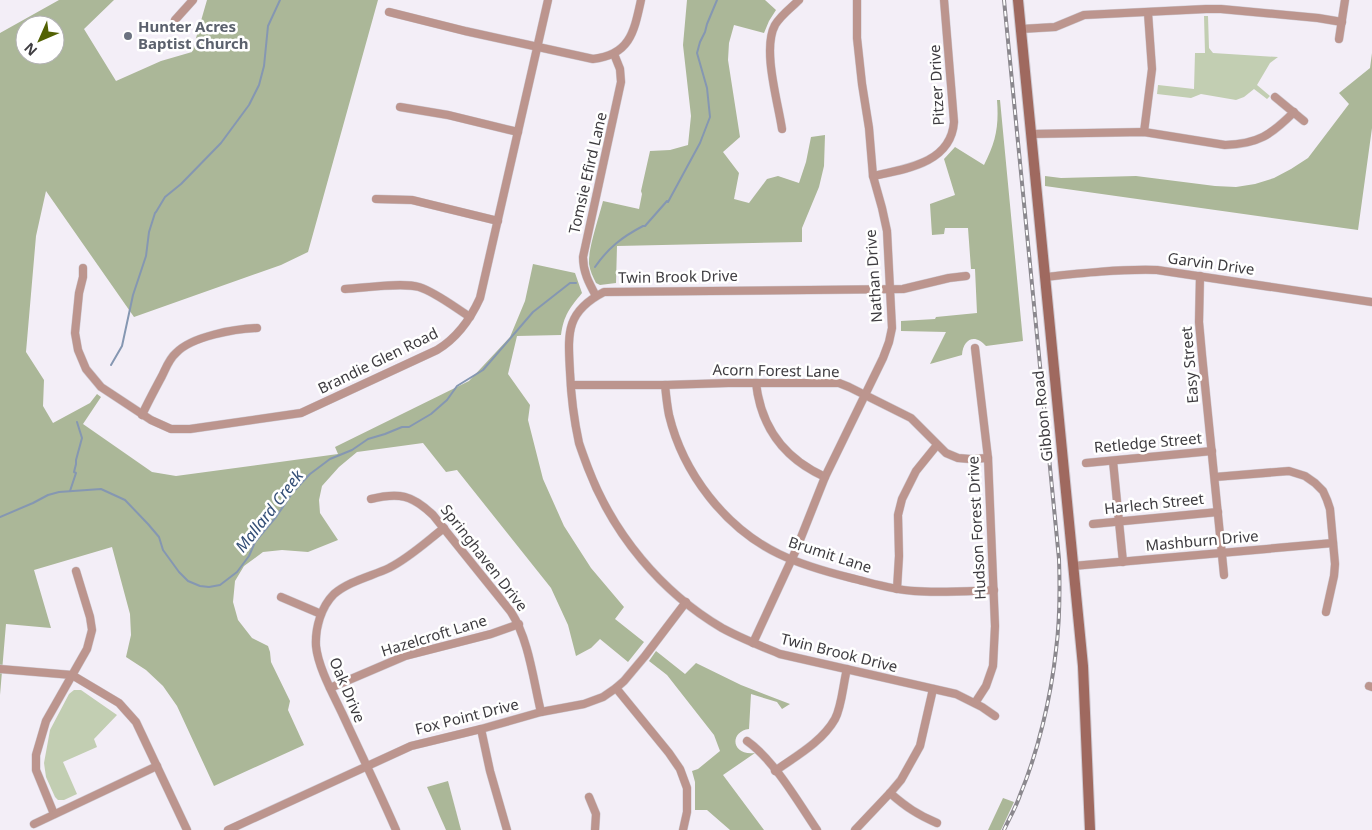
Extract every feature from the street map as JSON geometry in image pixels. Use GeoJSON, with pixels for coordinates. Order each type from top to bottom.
{"type":"FeatureCollection","features":[{"type":"Feature","properties":{"kind":"main road","name":"Gibbon Road"},"geometry":{"type":"LineString","coordinates":[[1018,0],[1084,688],[1090,830]]}},
{"type":"Feature","properties":{"kind":"street"},"geometry":{"type":"LineString","coordinates":[[174,20],[193,0]]}},
{"type":"Feature","properties":{"kind":"street","name":"Brandie Glen Road"},"geometry":{"type":"LineString","coordinates":[[84,268],[79,293],[76,333],[81,360],[101,387],[142,415],[162,426],[180,430],[301,413],[437,350],[454,338],[470,317],[480,298],[548,0]]}},
{"type":"Feature","properties":{"kind":"street"},"geometry":{"type":"LineString","coordinates":[[389,12],[593,59],[614,54],[622,48],[630,38],[635,26],[641,0]]}},
{"type":"Feature","properties":{"kind":"street"},"geometry":{"type":"LineString","coordinates":[[782,129],[769,42],[774,26],[799,0]]}},
{"type":"Feature","properties":{"kind":"street","name":"Nathan Drive"},"geometry":{"type":"LineString","coordinates":[[753,643],[792,559],[826,477],[883,358],[892,328],[887,231],[873,176],[869,128],[857,38],[857,0]]}},
{"type":"Feature","properties":{"kind":"street","name":"Pitzer Drive"},"geometry":{"type":"LineString","coordinates":[[873,176],[929,161],[945,147],[954,131],[944,0]]}},
{"type":"Feature","properties":{"kind":"street"},"geometry":{"type":"LineString","coordinates":[[1339,39],[1345,0]]}},
{"type":"Feature","properties":{"kind":"street"},"geometry":{"type":"LineString","coordinates":[[1021,29],[1055,27],[1084,15],[1219,9],[1342,22]]}},
{"type":"Feature","properties":{"kind":"street"},"geometry":{"type":"LineString","coordinates":[[1144,132],[1152,69],[1148,12]]}},
{"type":"Feature","properties":{"kind":"street","name":"Tomsie Efird Lane"},"geometry":{"type":"LineString","coordinates":[[596,296],[587,279],[583,267],[583,257],[622,82],[614,54]]}},
{"type":"Feature","properties":{"kind":"street"},"geometry":{"type":"LineString","coordinates":[[1276,97],[1304,121]]}},
{"type":"Feature","properties":{"kind":"street"},"geometry":{"type":"LineString","coordinates":[[400,107],[448,115],[518,132]]}},
{"type":"Feature","properties":{"kind":"street"},"geometry":{"type":"LineString","coordinates":[[1031,134],[1144,132],[1225,145],[1241,144],[1269,135],[1294,112]]}},
{"type":"Feature","properties":{"kind":"street"},"geometry":{"type":"LineString","coordinates":[[376,199],[412,200],[498,221]]}},
{"type":"Feature","properties":{"kind":"street","name":"Garvin Drive"},"geometry":{"type":"LineString","coordinates":[[1045,277],[1135,269],[1158,270],[1372,302]]}},
{"type":"Feature","properties":{"kind":"street","name":"Twin Brook Drive"},"geometry":{"type":"LineString","coordinates":[[966,276],[902,288],[604,292],[580,308],[572,322],[569,347],[573,414],[580,445],[599,495],[614,522],[640,558],[667,586],[697,612],[722,628],[780,654],[956,694],[996,716]]}},
{"type":"Feature","properties":{"kind":"street","name":"Easy Street"},"geometry":{"type":"LineString","coordinates":[[1200,276],[1199,322],[1224,575]]}},
{"type":"Feature","properties":{"kind":"street"},"geometry":{"type":"LineString","coordinates":[[345,289],[400,285],[419,287],[470,317]]}},
{"type":"Feature","properties":{"kind":"street"},"geometry":{"type":"LineString","coordinates":[[142,415],[170,360],[180,348],[219,333],[257,328]]}},
{"type":"Feature","properties":{"kind":"street","name":"Hudson Forest Drive"},"geometry":{"type":"LineString","coordinates":[[975,348],[988,458],[995,626],[993,666],[986,686],[975,703]]}},
{"type":"Feature","properties":{"kind":"street"},"geometry":{"type":"LineString","coordinates":[[756,383],[763,416],[780,444],[798,462],[826,477]]}},
{"type":"Feature","properties":{"kind":"street","name":"Acorn Forest Lane"},"geometry":{"type":"LineString","coordinates":[[571,384],[839,383],[849,386],[911,418],[946,453],[958,458],[988,458]]}},
{"type":"Feature","properties":{"kind":"street","name":"Brumit Lane"},"geometry":{"type":"LineString","coordinates":[[665,385],[669,415],[675,433],[689,466],[706,493],[727,516],[752,537],[779,554],[826,571],[897,589],[915,592],[994,590]]}},
{"type":"Feature","properties":{"kind":"street"},"geometry":{"type":"LineString","coordinates":[[897,589],[899,556],[898,515],[902,499],[916,470],[937,445]]}},
{"type":"Feature","properties":{"kind":"street","name":"Retledge Street"},"geometry":{"type":"LineString","coordinates":[[1086,463],[1212,451]]}},
{"type":"Feature","properties":{"kind":"street"},"geometry":{"type":"LineString","coordinates":[[1113,460],[1123,562]]}},
{"type":"Feature","properties":{"kind":"street"},"geometry":{"type":"LineString","coordinates":[[1215,477],[1283,471],[1294,472],[1305,476],[1319,487],[1330,509],[1334,570],[1326,612]]}},
{"type":"Feature","properties":{"kind":"street","name":"Springhaven Drive"},"geometry":{"type":"LineString","coordinates":[[371,499],[389,495],[401,496],[422,504],[434,515],[519,624],[526,645],[541,712]]}},
{"type":"Feature","properties":{"kind":"street","name":"Harlech Street"},"geometry":{"type":"LineString","coordinates":[[1093,524],[1218,512]]}},
{"type":"Feature","properties":{"kind":"street","name":"Oak Drive"},"geometry":{"type":"LineString","coordinates":[[396,830],[330,688],[316,646],[317,633],[321,614],[334,594],[400,562],[444,528]]}},
{"type":"Feature","properties":{"kind":"street","name":"Mashburn Drive"},"geometry":{"type":"LineString","coordinates":[[1073,566],[1332,543]]}},
{"type":"Feature","properties":{"kind":"street"},"geometry":{"type":"LineString","coordinates":[[54,814],[36,770],[36,755],[46,721],[87,649],[92,630],[90,616],[76,571]]}},
{"type":"Feature","properties":{"kind":"street"},"geometry":{"type":"LineString","coordinates":[[282,597],[321,614]]}},
{"type":"Feature","properties":{"kind":"street","name":"Fox Point Drive"},"geometry":{"type":"LineString","coordinates":[[228,830],[411,746],[541,712],[584,704],[604,696],[616,688],[645,656],[686,602]]}},
{"type":"Feature","properties":{"kind":"street","name":"Hazelcroft Lane"},"geometry":{"type":"LineString","coordinates":[[330,688],[405,656],[491,634],[519,624]]}},
{"type":"Feature","properties":{"kind":"street"},"geometry":{"type":"LineString","coordinates":[[0,669],[72,675],[119,702],[136,722],[187,830]]}},
{"type":"Feature","properties":{"kind":"street"},"geometry":{"type":"LineString","coordinates":[[775,771],[816,742],[835,719],[846,670]]}},
{"type":"Feature","properties":{"kind":"street"},"geometry":{"type":"LineString","coordinates":[[616,688],[680,769],[687,788],[687,812],[683,830]]}},
{"type":"Feature","properties":{"kind":"street"},"geometry":{"type":"LineString","coordinates":[[855,830],[901,780],[920,746],[933,689]]}},
{"type":"Feature","properties":{"kind":"street"},"geometry":{"type":"LineString","coordinates":[[481,729],[490,771],[507,830]]}},
{"type":"Feature","properties":{"kind":"street"},"geometry":{"type":"LineString","coordinates":[[747,741],[755,747],[775,771],[817,830]]}},
{"type":"Feature","properties":{"kind":"street"},"geometry":{"type":"LineString","coordinates":[[34,824],[158,766]]}},
{"type":"Feature","properties":{"kind":"street"},"geometry":{"type":"LineString","coordinates":[[890,793],[908,808],[937,823]]}},
{"type":"Feature","properties":{"kind":"street"},"geometry":{"type":"LineString","coordinates":[[589,796],[596,814],[595,830]]}},
{"type":"Feature","properties":{"kind":"green space"},"geometry":{"type":"Polygon","coordinates":[[[59,0],[114,0],[84,29],[116,81],[161,61],[192,52],[207,0],[378,0],[308,252],[281,265],[134,317],[46,191],[36,236],[26,352],[44,380],[43,406],[53,423],[90,403],[97,394],[101,397],[83,424],[152,472],[176,476],[338,454],[335,447],[469,381],[510,337],[525,301],[533,264],[575,273],[582,293],[568,312],[561,335],[517,336],[508,374],[530,405],[528,420],[543,479],[564,526],[591,568],[624,607],[615,619],[644,642],[628,662],[600,639],[591,648],[576,656],[568,625],[551,588],[457,470],[446,472],[423,443],[357,452],[339,467],[322,486],[319,500],[320,513],[338,540],[308,552],[282,550],[263,552],[244,566],[235,581],[233,602],[238,620],[252,638],[268,646],[271,662],[290,701],[288,710],[304,745],[214,786],[177,706],[163,686],[146,670],[126,657],[131,635],[130,614],[112,547],[34,570],[51,628],[6,624],[0,695],[0,33],[15,25],[15,65],[65,65],[65,15],[32,15],[59,0]]]}},
{"type":"Feature","properties":{"kind":"green space"},"geometry":{"type":"Polygon","coordinates":[[[687,0],[765,0],[776,10],[764,33],[734,25],[729,43],[728,60],[740,137],[723,152],[739,173],[734,199],[749,203],[767,179],[778,176],[799,183],[811,137],[825,135],[824,166],[819,187],[802,228],[802,242],[617,246],[616,283],[600,285],[596,283],[592,274],[589,258],[603,201],[639,209],[650,151],[670,150],[688,145],[691,116],[683,45],[687,0]]]}},
{"type":"Feature","properties":{"kind":"green space"},"geometry":{"type":"Polygon","coordinates":[[[1204,16],[1208,16],[1209,48],[1213,53],[1278,57],[1270,63],[1257,85],[1270,96],[1267,99],[1254,89],[1244,97],[1236,100],[1201,94],[1191,98],[1157,94],[1158,85],[1194,89],[1195,53],[1205,53],[1204,16]]]}},
{"type":"Feature","properties":{"kind":"green space"},"geometry":{"type":"Polygon","coordinates":[[[1372,53],[1372,128],[1358,230],[1045,186],[1045,176],[1061,178],[1136,176],[1236,187],[1274,178],[1308,158],[1349,104],[1339,93],[1370,68],[1372,53]]]}},
{"type":"Feature","properties":{"kind":"green space"},"geometry":{"type":"Polygon","coordinates":[[[997,100],[1000,100],[1023,341],[986,346],[974,339],[967,342],[962,355],[930,364],[946,332],[901,331],[901,321],[935,319],[936,317],[977,313],[975,269],[971,269],[968,228],[945,228],[944,234],[932,235],[930,204],[955,195],[944,159],[955,147],[984,165],[996,134],[998,118],[997,100]]]}},
{"type":"Feature","properties":{"kind":"green space"},"geometry":{"type":"Polygon","coordinates":[[[656,651],[685,674],[696,663],[741,685],[790,704],[782,709],[777,702],[751,694],[749,729],[738,734],[736,743],[741,751],[755,753],[723,775],[764,830],[730,830],[707,810],[695,810],[695,782],[692,771],[698,769],[720,751],[714,735],[667,675],[649,661],[656,651]]]}},
{"type":"Feature","properties":{"kind":"green space"},"geometry":{"type":"Polygon","coordinates":[[[74,690],[81,690],[117,715],[94,739],[97,747],[63,762],[77,794],[64,800],[58,800],[46,777],[44,763],[50,730],[69,694],[74,690]]]}},
{"type":"Feature","properties":{"kind":"green space"},"geometry":{"type":"Polygon","coordinates":[[[448,781],[461,830],[446,830],[427,787],[448,781]]]}},
{"type":"Feature","properties":{"kind":"green space"},"geometry":{"type":"Polygon","coordinates":[[[1003,798],[1014,802],[1001,830],[988,830],[1003,798]]]}},
{"type":"Feature","properties":{"kind":"waterway"},"geometry":{"type":"LineString","coordinates":[[111,365],[122,346],[133,295],[146,256],[149,232],[155,213],[165,197],[181,184],[221,143],[249,105],[259,85],[264,66],[268,26],[280,0]]}},
{"type":"Feature","properties":{"kind":"waterway","name":"Mallard Creek"},"geometry":{"type":"LineString","coordinates":[[595,267],[616,243],[635,230],[645,226],[668,202],[700,143],[710,117],[707,88],[697,53],[717,0]]}},
{"type":"Feature","properties":{"kind":"waterway","name":"Mallard Creek"},"geometry":{"type":"LineString","coordinates":[[0,517],[48,495],[59,492],[101,489],[125,500],[148,524],[159,537],[163,550],[188,581],[200,586],[220,585],[237,572],[249,556],[255,542],[276,517],[293,492],[310,474],[330,459],[352,450],[368,439],[402,427],[409,427],[431,414],[447,400],[457,386],[483,370],[533,312],[570,283],[576,283]]}},
{"type":"Feature","properties":{"kind":"waterway"},"geometry":{"type":"LineString","coordinates":[[70,491],[76,473],[74,472],[76,460],[82,438],[77,422]]}},
{"type":"Feature","properties":{"kind":"railway"},"geometry":{"type":"LineString","coordinates":[[1004,0],[1059,559],[1060,593],[1054,668],[1043,724],[1027,778],[1004,830]]}},
{"type":"Feature","properties":{"kind":"place","name":"Hunter Acres Baptist Church"},"geometry":{"type":"Point","coordinates":[128,36]}}]}
